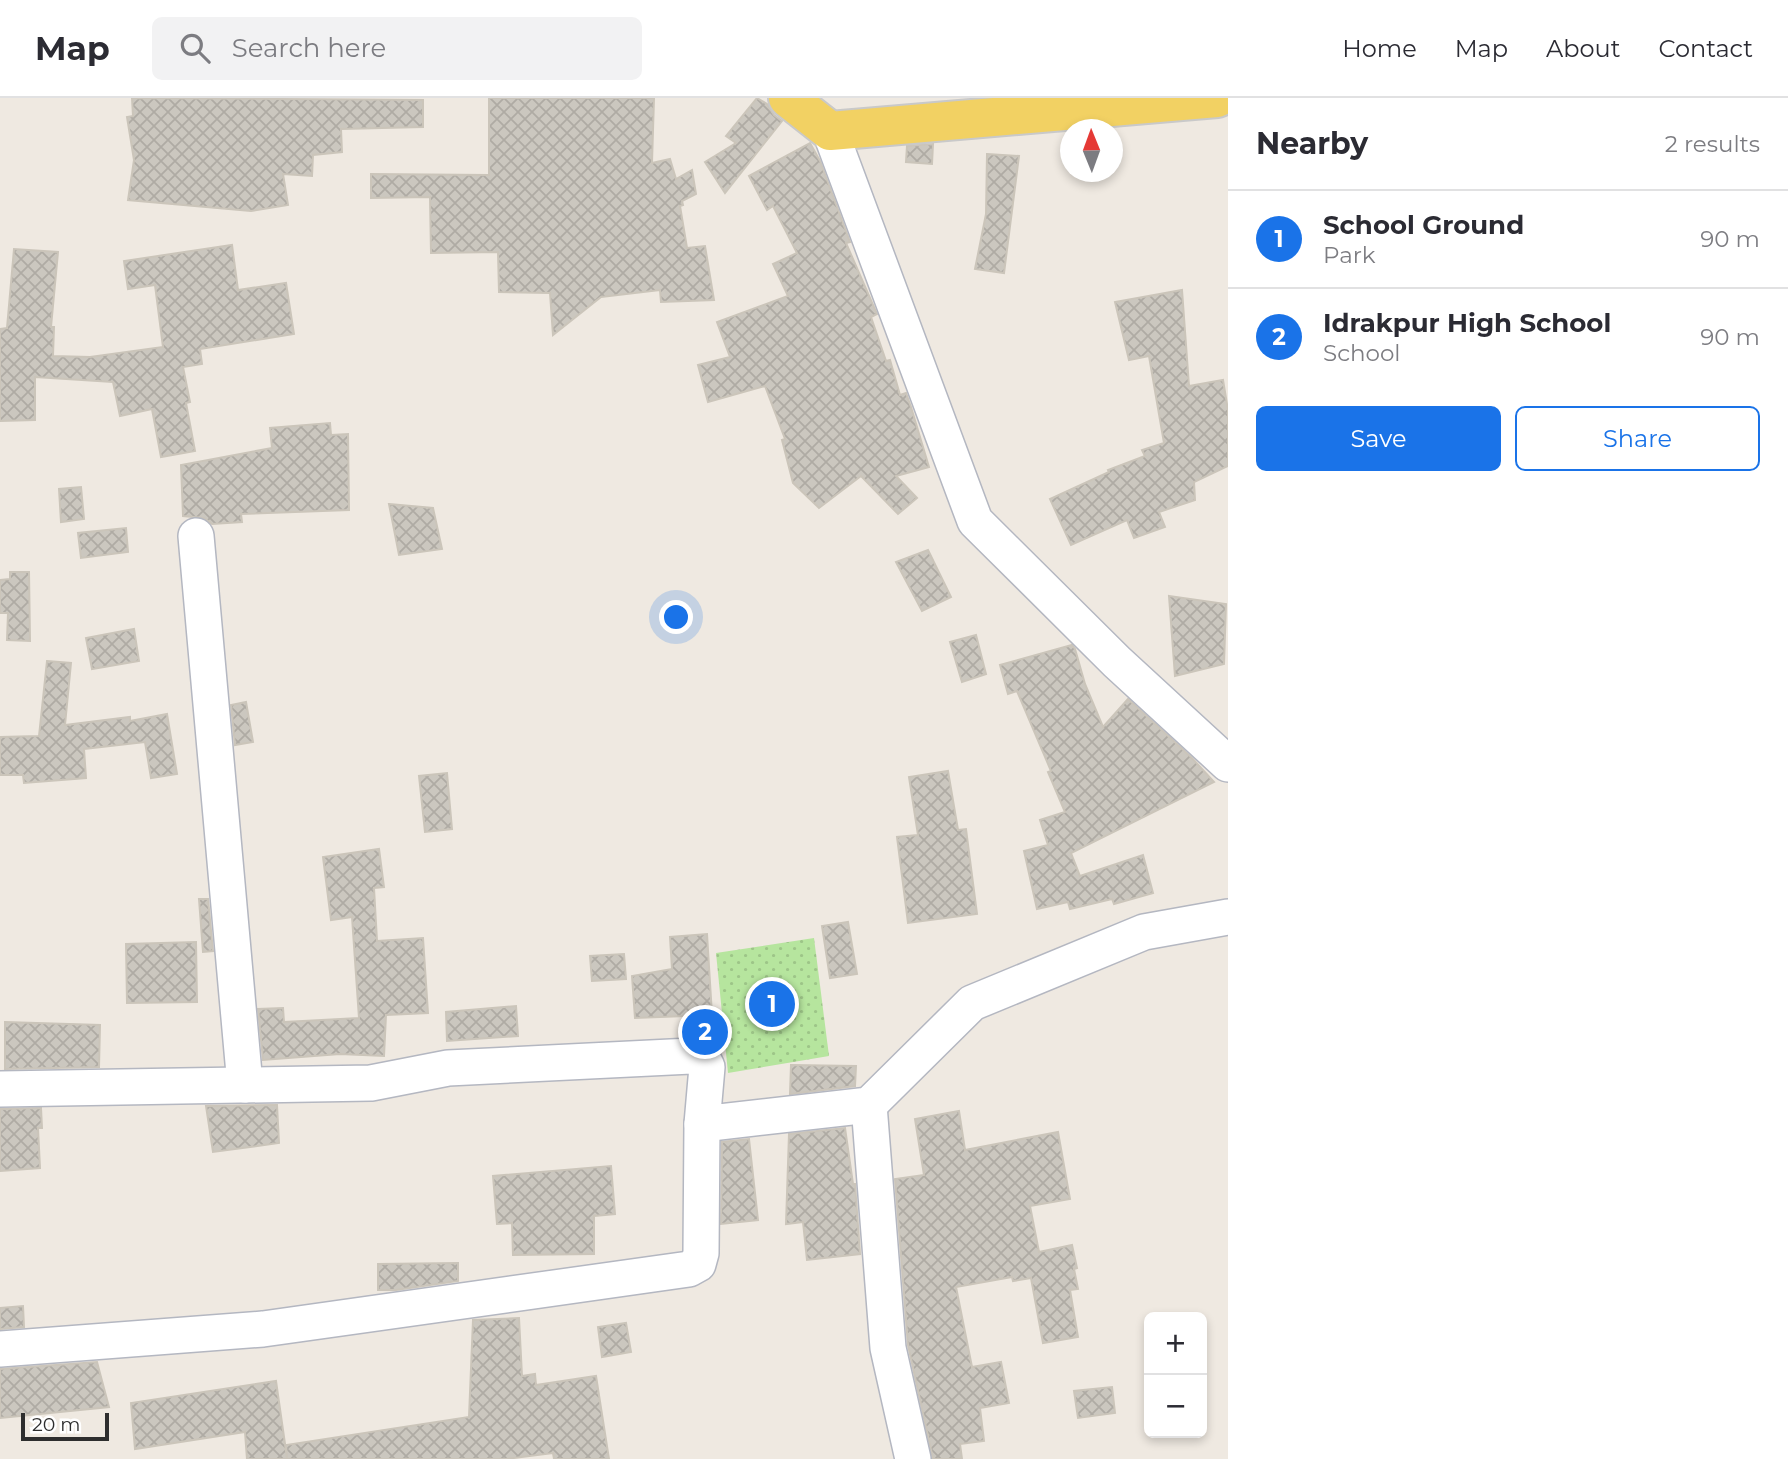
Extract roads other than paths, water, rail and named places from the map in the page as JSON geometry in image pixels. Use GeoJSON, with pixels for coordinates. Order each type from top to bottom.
{"type":"FeatureCollection","features":[{"type":"Feature","properties":{"kind":"main road"},"geometry":{"type":"LineString","coordinates":[[788,98],[830,131],[1217,98]]}},
{"type":"Feature","properties":{"kind":"street"},"geometry":{"type":"LineString","coordinates":[[830,131],[975,520],[1117,662],[1228,764]]}},
{"type":"Feature","properties":{"kind":"street"},"geometry":{"type":"LineString","coordinates":[[196,536],[245,1085]]}},
{"type":"Feature","properties":{"kind":"street"},"geometry":{"type":"LineString","coordinates":[[702,1124],[869,1105],[972,1003],[1144,932],[1228,917]]}},
{"type":"Feature","properties":{"kind":"street"},"geometry":{"type":"LineString","coordinates":[[0,1089],[371,1083],[448,1068],[691,1056],[703,1059],[707,1067],[702,1124],[701,1253],[698,1264],[689,1269],[263,1329],[0,1349]]}},
{"type":"Feature","properties":{"kind":"street"},"geometry":{"type":"LineString","coordinates":[[869,1105],[888,1348],[913,1459]]}},
{"type":"Feature","properties":{"kind":"place","name":"School Ground"},"geometry":{"type":"Point","coordinates":[772,1004]}},
{"type":"Feature","properties":{"kind":"place","name":"Idrakpur High School"},"geometry":{"type":"Point","coordinates":[705,1032]}}]}
